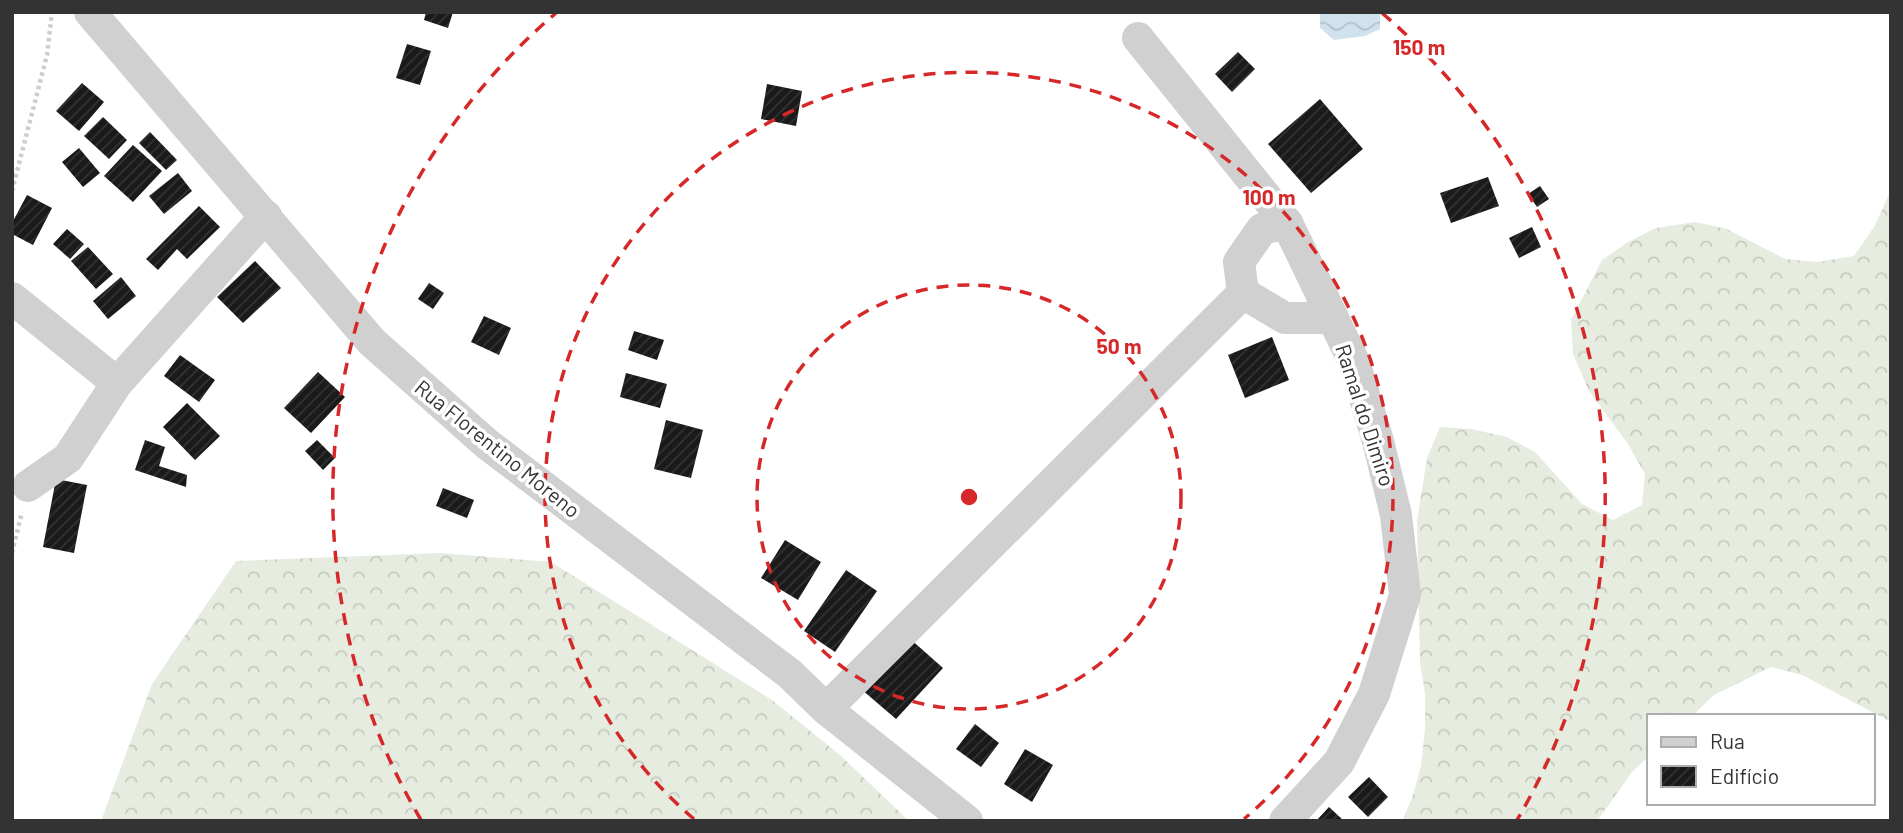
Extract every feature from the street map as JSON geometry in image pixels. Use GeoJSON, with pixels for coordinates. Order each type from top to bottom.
{"type":"FeatureCollection","features":[{"type":"Feature","properties":{"kind":"street","name":"Rua Florentino Moreno"},"geometry":{"type":"LineString","coordinates":[[90,12],[372,342],[476,435],[790,674],[826,709],[967,821]]}},
{"type":"Feature","properties":{"kind":"street","name":"Ramal do Dimiro"},"geometry":{"type":"LineString","coordinates":[[1138,38],[1287,223],[1354,362],[1378,441],[1396,515],[1405,595],[1374,694],[1339,762],[1285,821]]}},
{"type":"Feature","properties":{"kind":"street"},"geometry":{"type":"LineString","coordinates":[[28,486],[68,458],[117,383],[266,216]]}},
{"type":"Feature","properties":{"kind":"street"},"geometry":{"type":"LineString","coordinates":[[1243,293],[1239,262],[1262,229],[1287,223]]}},
{"type":"Feature","properties":{"kind":"street"},"geometry":{"type":"LineString","coordinates":[[826,709],[1243,293]]}},
{"type":"Feature","properties":{"kind":"street"},"geometry":{"type":"LineString","coordinates":[[1243,293],[1285,318],[1333,318]]}},
{"type":"Feature","properties":{"kind":"street"},"geometry":{"type":"LineString","coordinates":[[12,298],[117,383]]}},
{"type":"Feature","properties":{"kind":"path"},"geometry":{"type":"LineString","coordinates":[[12,191],[47,55],[52,12]]}},
{"type":"Feature","properties":{"kind":"green space"},"geometry":{"type":"Polygon","coordinates":[[[1891,190],[1891,722],[1802,675],[1771,667],[1714,695],[1694,714],[1647,714],[1647,758],[1632,772],[1597,821],[1402,821],[1421,766],[1425,729],[1425,693],[1420,663],[1417,521],[1427,458],[1440,427],[1471,429],[1507,437],[1535,452],[1582,504],[1613,520],[1642,505],[1645,474],[1628,444],[1589,391],[1573,354],[1571,320],[1602,260],[1628,242],[1656,228],[1695,222],[1727,229],[1785,259],[1817,262],[1854,256],[1874,227],[1891,190]]]}},
{"type":"Feature","properties":{"kind":"green space"},"geometry":{"type":"Polygon","coordinates":[[[440,553],[551,562],[772,700],[840,755],[909,821],[101,821],[152,684],[236,561],[440,553]]]}},
{"type":"Feature","properties":{"kind":"water"},"geometry":{"type":"Polygon","coordinates":[[[1320,12],[1380,12],[1380,29],[1365,36],[1334,40],[1320,28],[1320,12]]]}},
{"type":"Feature","properties":{"kind":"building"},"geometry":{"type":"Polygon","coordinates":[[[426,12],[453,12],[448,28],[424,20],[426,12]]]}},
{"type":"Feature","properties":{"kind":"building"},"geometry":{"type":"Polygon","coordinates":[[[407,44],[431,51],[420,85],[396,78],[407,44]]]}},
{"type":"Feature","properties":{"kind":"building"},"geometry":{"type":"Polygon","coordinates":[[[1238,52],[1255,69],[1232,92],[1215,74],[1238,52]]]}},
{"type":"Feature","properties":{"kind":"building"},"geometry":{"type":"Polygon","coordinates":[[[82,83],[104,102],[79,131],[56,111],[82,83]]]}},
{"type":"Feature","properties":{"kind":"building"},"geometry":{"type":"Polygon","coordinates":[[[767,84],[802,91],[796,126],[761,119],[767,84]]]}},
{"type":"Feature","properties":{"kind":"building"},"geometry":{"type":"Polygon","coordinates":[[[1320,99],[1363,149],[1311,193],[1268,144],[1320,99]]]}},
{"type":"Feature","properties":{"kind":"building"},"geometry":{"type":"Polygon","coordinates":[[[103,117],[127,140],[109,159],[84,136],[103,117]]]}},
{"type":"Feature","properties":{"kind":"building"},"geometry":{"type":"Polygon","coordinates":[[[150,132],[177,160],[166,170],[139,143],[150,132]]]}},
{"type":"Feature","properties":{"kind":"building"},"geometry":{"type":"Polygon","coordinates":[[[133,145],[162,171],[133,202],[104,176],[133,145]]]}},
{"type":"Feature","properties":{"kind":"building"},"geometry":{"type":"Polygon","coordinates":[[[79,148],[100,173],[83,187],[62,162],[79,148]]]}},
{"type":"Feature","properties":{"kind":"building"},"geometry":{"type":"Polygon","coordinates":[[[178,173],[192,191],[164,214],[149,196],[178,173]]]}},
{"type":"Feature","properties":{"kind":"building"},"geometry":{"type":"Polygon","coordinates":[[[1488,177],[1499,206],[1451,223],[1440,193],[1488,177]]]}},
{"type":"Feature","properties":{"kind":"building"},"geometry":{"type":"Polygon","coordinates":[[[1540,186],[1549,199],[1537,207],[1528,194],[1540,186]]]}},
{"type":"Feature","properties":{"kind":"building"},"geometry":{"type":"Polygon","coordinates":[[[27,195],[52,208],[33,245],[12,234],[12,223],[27,195]]]}},
{"type":"Feature","properties":{"kind":"building"},"geometry":{"type":"Polygon","coordinates":[[[199,206],[220,227],[187,259],[177,249],[158,270],[146,259],[199,206]]]}},
{"type":"Feature","properties":{"kind":"building"},"geometry":{"type":"Polygon","coordinates":[[[1532,227],[1541,247],[1519,258],[1509,238],[1532,227]]]}},
{"type":"Feature","properties":{"kind":"building"},"geometry":{"type":"Polygon","coordinates":[[[67,229],[84,244],[70,259],[53,244],[67,229]]]}},
{"type":"Feature","properties":{"kind":"building"},"geometry":{"type":"Polygon","coordinates":[[[88,247],[113,274],[96,289],[71,261],[88,247]]]}},
{"type":"Feature","properties":{"kind":"building"},"geometry":{"type":"Polygon","coordinates":[[[255,261],[281,288],[243,323],[217,297],[255,261]]]}},
{"type":"Feature","properties":{"kind":"building"},"geometry":{"type":"Polygon","coordinates":[[[121,277],[136,296],[108,319],[93,301],[121,277]]]}},
{"type":"Feature","properties":{"kind":"building"},"geometry":{"type":"Polygon","coordinates":[[[429,283],[444,293],[433,309],[418,299],[429,283]]]}},
{"type":"Feature","properties":{"kind":"building"},"geometry":{"type":"Polygon","coordinates":[[[484,316],[511,328],[499,355],[471,342],[484,316]]]}},
{"type":"Feature","properties":{"kind":"building"},"geometry":{"type":"Polygon","coordinates":[[[634,331],[664,340],[657,360],[628,350],[634,331]]]}},
{"type":"Feature","properties":{"kind":"building"},"geometry":{"type":"Polygon","coordinates":[[[1272,337],[1289,380],[1245,398],[1228,355],[1272,337]]]}},
{"type":"Feature","properties":{"kind":"building"},"geometry":{"type":"Polygon","coordinates":[[[180,355],[215,380],[199,402],[164,376],[180,355]]]}},
{"type":"Feature","properties":{"kind":"building"},"geometry":{"type":"Polygon","coordinates":[[[318,372],[345,397],[311,433],[284,408],[318,372]]]}},
{"type":"Feature","properties":{"kind":"building"},"geometry":{"type":"Polygon","coordinates":[[[626,373],[667,384],[660,408],[620,397],[626,373]]]}},
{"type":"Feature","properties":{"kind":"building"},"geometry":{"type":"Polygon","coordinates":[[[187,403],[220,436],[195,460],[163,427],[187,403]]]}},
{"type":"Feature","properties":{"kind":"building"},"geometry":{"type":"Polygon","coordinates":[[[666,420],[703,430],[691,478],[654,469],[666,420]]]}},
{"type":"Feature","properties":{"kind":"building"},"geometry":{"type":"Polygon","coordinates":[[[145,440],[165,447],[159,466],[187,475],[186,487],[135,470],[145,440]]]}},
{"type":"Feature","properties":{"kind":"building"},"geometry":{"type":"Polygon","coordinates":[[[317,440],[335,458],[323,470],[305,451],[317,440]]]}},
{"type":"Feature","properties":{"kind":"building"},"geometry":{"type":"Polygon","coordinates":[[[56,479],[87,485],[74,553],[43,547],[56,479]]]}},
{"type":"Feature","properties":{"kind":"building"},"geometry":{"type":"Polygon","coordinates":[[[443,488],[474,500],[467,518],[436,506],[443,488]]]}},
{"type":"Feature","properties":{"kind":"building"},"geometry":{"type":"Polygon","coordinates":[[[785,540],[821,562],[798,600],[761,578],[785,540]]]}},
{"type":"Feature","properties":{"kind":"building"},"geometry":{"type":"Polygon","coordinates":[[[846,570],[877,591],[835,652],[804,631],[846,570]]]}},
{"type":"Feature","properties":{"kind":"building"},"geometry":{"type":"Polygon","coordinates":[[[908,637],[943,668],[896,719],[861,689],[908,637]]]}},
{"type":"Feature","properties":{"kind":"building"},"geometry":{"type":"Polygon","coordinates":[[[975,724],[999,743],[981,767],[956,749],[975,724]]]}},
{"type":"Feature","properties":{"kind":"building"},"geometry":{"type":"Polygon","coordinates":[[[1025,749],[1053,765],[1032,802],[1004,784],[1025,749]]]}},
{"type":"Feature","properties":{"kind":"building"},"geometry":{"type":"Polygon","coordinates":[[[1369,777],[1388,797],[1368,817],[1348,797],[1369,777]]]}},
{"type":"Feature","properties":{"kind":"building"},"geometry":{"type":"Polygon","coordinates":[[[1329,807],[1344,821],[1316,821],[1329,807]]]}}]}
